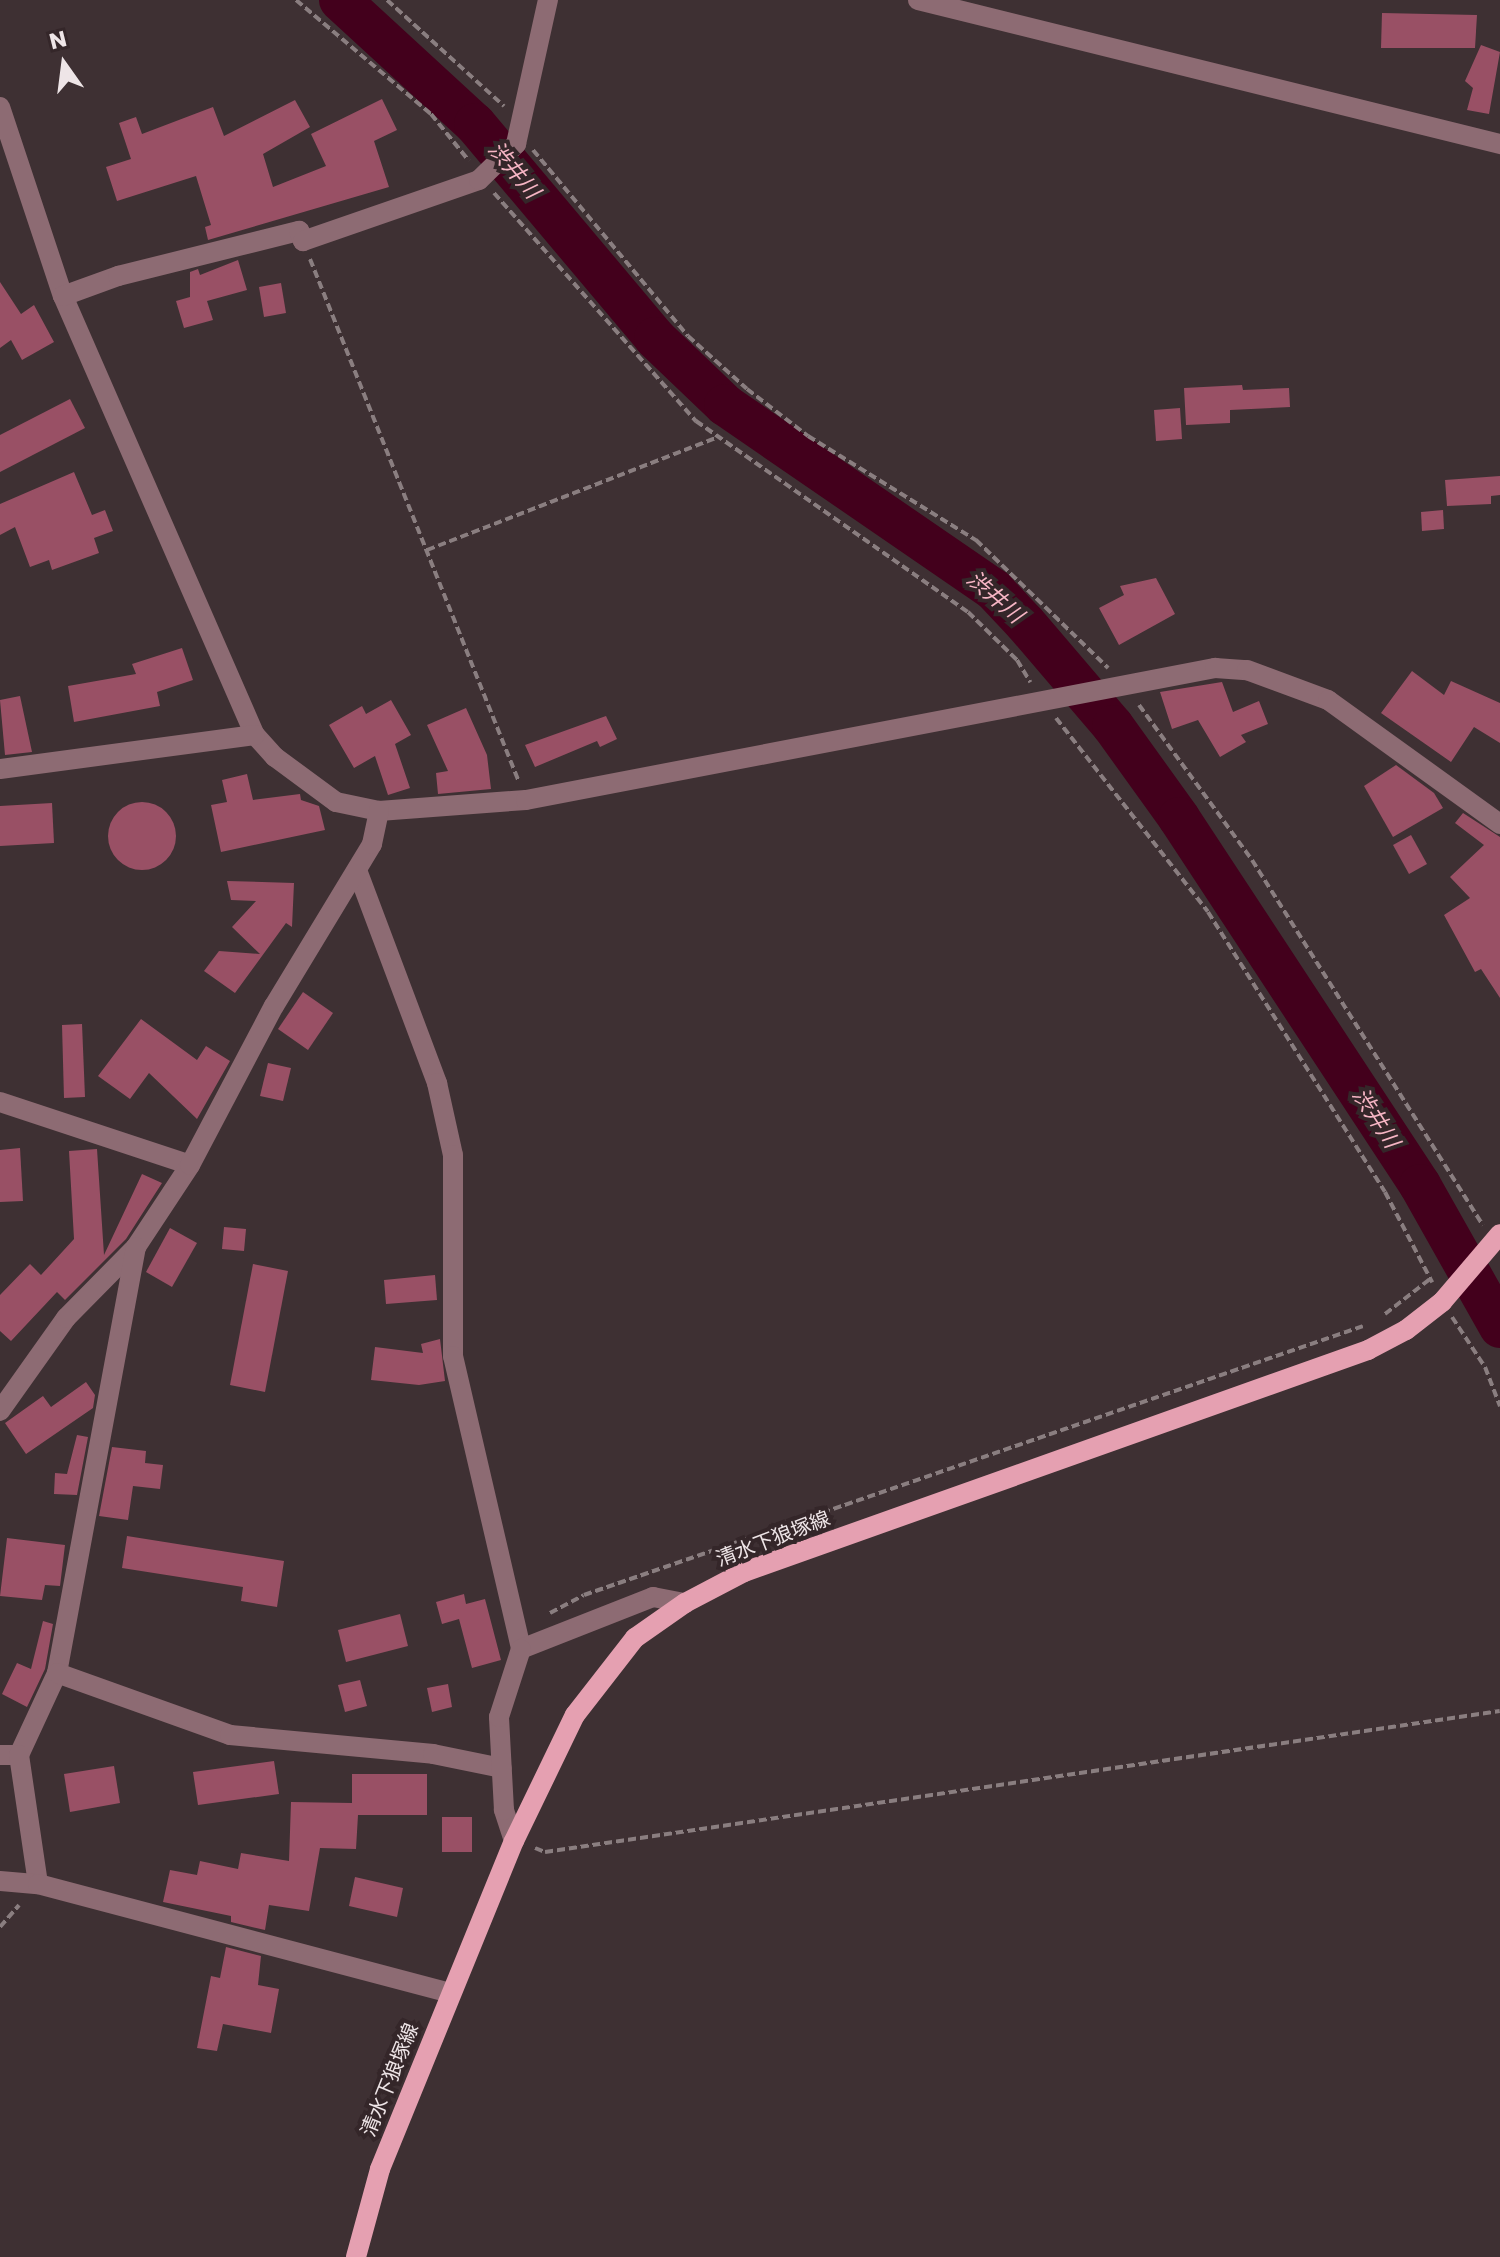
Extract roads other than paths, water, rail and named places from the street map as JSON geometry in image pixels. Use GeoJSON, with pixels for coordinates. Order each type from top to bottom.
{"type":"FeatureCollection","features":[{"type":"Feature","properties":{"kind":"main road","name":"清水下狼塚線"},"geometry":{"type":"LineString","coordinates":[[356,2257],[380,2169],[546,1770],[602,1675],[635,1638],[685,1603],[744,1572],[1368,1350],[1406,1330],[1448,1294],[1497,1238]]}},
{"type":"Feature","properties":{"kind":"street"},"geometry":{"type":"LineString","coordinates":[[63,296],[118,276],[299,231],[303,241],[484,176],[518,138],[548,0]]}},
{"type":"Feature","properties":{"kind":"street"},"geometry":{"type":"LineString","coordinates":[[918,0],[962,5],[1500,144]]}},
{"type":"Feature","properties":{"kind":"street"},"geometry":{"type":"LineString","coordinates":[[0,107],[63,296],[255,735],[275,757],[336,802],[379,811],[526,800],[1215,668],[1247,670],[1328,700],[1500,824]]}},
{"type":"Feature","properties":{"kind":"street"},"geometry":{"type":"LineString","coordinates":[[0,769],[255,735]]}},
{"type":"Feature","properties":{"kind":"street"},"geometry":{"type":"LineString","coordinates":[[0,1411],[66,1318],[136,1247],[190,1165],[274,1006],[372,844],[379,811]]}},
{"type":"Feature","properties":{"kind":"street"},"geometry":{"type":"LineString","coordinates":[[357,870],[426,1044],[450,1141],[453,1356],[521,1649],[499,1717],[504,1810],[514,1841]]}},
{"type":"Feature","properties":{"kind":"street"},"geometry":{"type":"LineString","coordinates":[[0,1102],[190,1165]]}},
{"type":"Feature","properties":{"kind":"street"},"geometry":{"type":"LineString","coordinates":[[38,1884],[10,1755],[57,1673],[136,1247]]}},
{"type":"Feature","properties":{"kind":"street"},"geometry":{"type":"LineString","coordinates":[[521,1649],[544,1637],[653,1597],[685,1603]]}},
{"type":"Feature","properties":{"kind":"street"},"geometry":{"type":"LineString","coordinates":[[57,1673],[230,1735],[433,1754],[502,1768]]}},
{"type":"Feature","properties":{"kind":"street"},"geometry":{"type":"LineString","coordinates":[[0,1881],[38,1884],[451,1993]]}},
{"type":"Feature","properties":{"kind":"waterway","name":"渋井川"},"geometry":{"type":"LineString","coordinates":[[340,0],[475,124],[655,338],[725,405],[994,590],[1025,623],[1113,726],[1179,818],[1420,1185],[1500,1327]]}}]}
